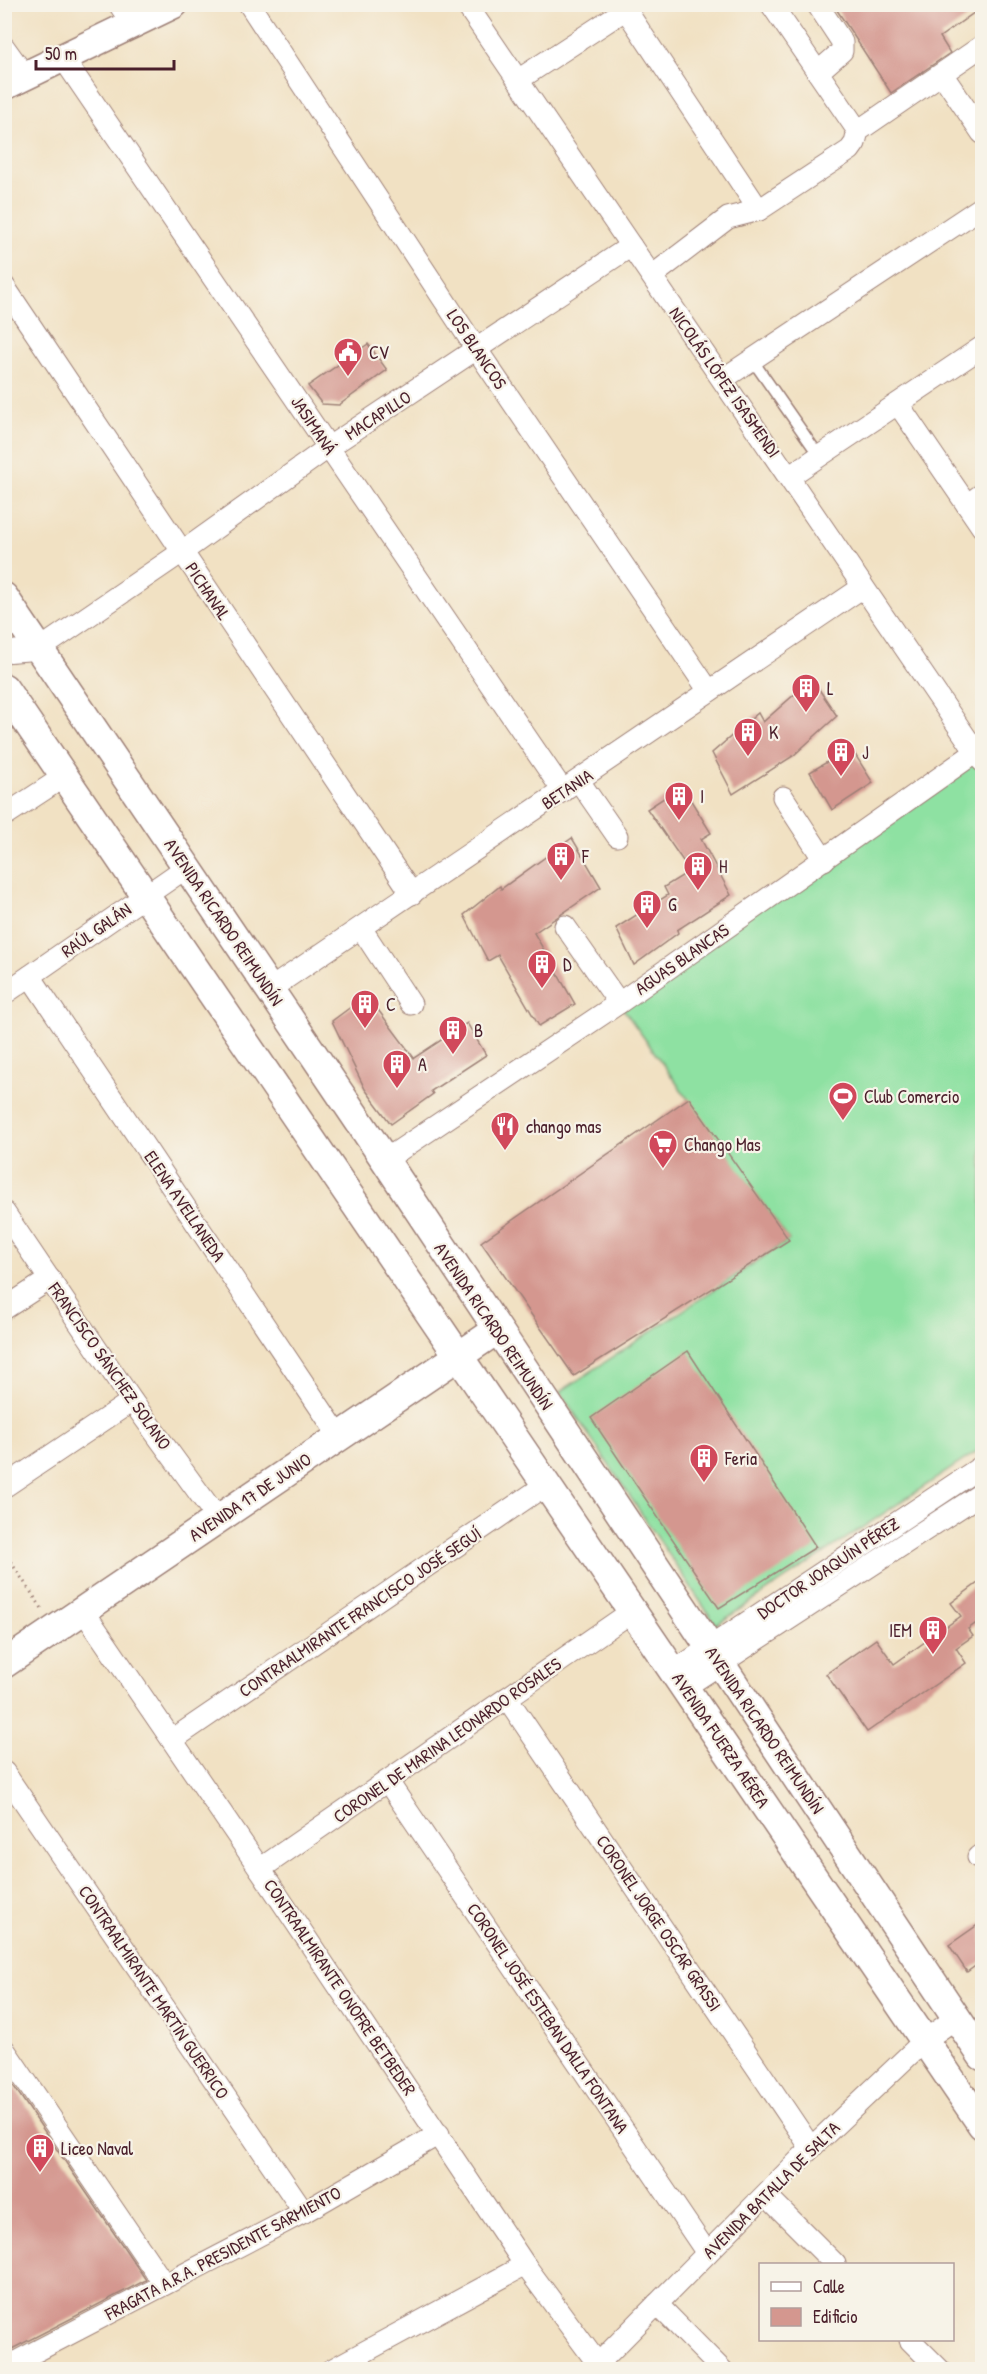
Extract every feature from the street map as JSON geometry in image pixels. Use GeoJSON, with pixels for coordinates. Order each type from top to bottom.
{"type":"FeatureCollection","features":[{"type":"Feature","properties":{"kind":"street"},"geometry":{"type":"LineString","coordinates":[[4,47],[15,81],[63,58],[125,14],[174,4]]}},
{"type":"Feature","properties":{"kind":"street","name":"LOS BLANCOS"},"geometry":{"type":"LineString","coordinates":[[249,4],[477,350],[709,691]]}},
{"type":"Feature","properties":{"kind":"street","name":"NICOLÁS LÓPEZ ISASMENDI"},"geometry":{"type":"LineString","coordinates":[[466,4],[790,476],[979,757]]}},
{"type":"Feature","properties":{"kind":"street"},"geometry":{"type":"LineString","coordinates":[[771,4],[858,131]]}},
{"type":"Feature","properties":{"kind":"street"},"geometry":{"type":"LineString","coordinates":[[817,4],[842,42],[842,51],[818,72]]}},
{"type":"Feature","properties":{"kind":"street"},"geometry":{"type":"LineString","coordinates":[[518,80],[630,7],[759,210]]}},
{"type":"Feature","properties":{"kind":"street"},"geometry":{"type":"LineString","coordinates":[[652,276],[728,218],[759,210],[850,150],[858,131],[982,46]]}},
{"type":"Feature","properties":{"kind":"street","name":"JASIMANÁ"},"geometry":{"type":"LineString","coordinates":[[63,58],[329,447],[571,786],[617,836]]}},
{"type":"Feature","properties":{"kind":"street"},"geometry":{"type":"LineString","coordinates":[[942,74],[982,133]]}},
{"type":"Feature","properties":{"kind":"street"},"geometry":{"type":"LineString","coordinates":[[723,379],[982,207]]}},
{"type":"Feature","properties":{"kind":"street","name":"MACAPILLO"},"geometry":{"type":"LineString","coordinates":[[40,649],[182,552],[329,447],[631,246]]}},
{"type":"Feature","properties":{"kind":"street","name":"PICHANAL"},"geometry":{"type":"LineString","coordinates":[[4,286],[412,894]]}},
{"type":"Feature","properties":{"kind":"street"},"geometry":{"type":"LineString","coordinates":[[790,476],[982,347]]}},
{"type":"Feature","properties":{"kind":"street"},"geometry":{"type":"LineString","coordinates":[[898,404],[975,500],[982,527]]}},
{"type":"Feature","properties":{"kind":"street","name":"BETANIA"},"geometry":{"type":"LineString","coordinates":[[270,989],[863,587]]}},
{"type":"Feature","properties":{"kind":"street","name":"AVENIDA RICARDO REIMUNDÍN"},"geometry":{"type":"LineString","coordinates":[[4,597],[385,1160],[982,2056]]}},
{"type":"Feature","properties":{"kind":"street"},"geometry":{"type":"LineString","coordinates":[[4,652],[40,649]]}},
{"type":"Feature","properties":{"kind":"street"},"geometry":{"type":"LineString","coordinates":[[4,688],[459,1355]]}},
{"type":"Feature","properties":{"kind":"street","name":"AGUAS BLANCAS"},"geometry":{"type":"LineString","coordinates":[[385,1160],[979,757]]}},
{"type":"Feature","properties":{"kind":"street"},"geometry":{"type":"LineString","coordinates":[[4,816],[65,776]]}},
{"type":"Feature","properties":{"kind":"street"},"geometry":{"type":"LineString","coordinates":[[783,797],[824,860]]}},
{"type":"Feature","properties":{"kind":"street","name":"RAÚL GALÁN"},"geometry":{"type":"LineString","coordinates":[[4,994],[187,867]]}},
{"type":"Feature","properties":{"kind":"street"},"geometry":{"type":"LineString","coordinates":[[565,926],[619,1003]]}},
{"type":"Feature","properties":{"kind":"street"},"geometry":{"type":"LineString","coordinates":[[361,928],[411,1004]]}},
{"type":"Feature","properties":{"kind":"street","name":"ELENA AVELLANEDA"},"geometry":{"type":"LineString","coordinates":[[30,976],[339,1436]]}},
{"type":"Feature","properties":{"kind":"street","name":"FRANCISCO SÁNCHEZ SOLANO"},"geometry":{"type":"LineString","coordinates":[[4,1212],[132,1401],[218,1519]]}},
{"type":"Feature","properties":{"kind":"street"},"geometry":{"type":"LineString","coordinates":[[4,1309],[50,1279]]}},
{"type":"Feature","properties":{"kind":"street","name":"AVENIDA 17 DE JUNIO"},"geometry":{"type":"LineString","coordinates":[[4,1664],[497,1330]]}},
{"type":"Feature","properties":{"kind":"street","name":"AVENIDA FUERZA AÉREA"},"geometry":{"type":"LineString","coordinates":[[459,1355],[982,2125]]}},
{"type":"Feature","properties":{"kind":"street"},"geometry":{"type":"LineString","coordinates":[[4,1487],[132,1401]]}},
{"type":"Feature","properties":{"kind":"street","name":"DOCTOR JOAQUÍN PÉREZ"},"geometry":{"type":"LineString","coordinates":[[715,1656],[982,1466]]}},
{"type":"Feature","properties":{"kind":"street","name":"CONTRAALMIRANTE FRANCISCO JOSÉ SEGUÍ"},"geometry":{"type":"LineString","coordinates":[[172,1740],[547,1484]]}},
{"type":"Feature","properties":{"kind":"street","name":"DOCTOR JOAQUÍN PÉREZ"},"geometry":{"type":"LineString","coordinates":[[679,1679],[982,1493]]}},
{"type":"Feature","properties":{"kind":"street","name":"CONTRAALMIRANTE ONOFRE BETBEDER"},"geometry":{"type":"LineString","coordinates":[[83,1610],[595,2367]]}},
{"type":"Feature","properties":{"kind":"street","name":"CORONEL DE MARINA LEONARDO ROSALES"},"geometry":{"type":"LineString","coordinates":[[260,1869],[634,1610]]}},
{"type":"Feature","properties":{"kind":"street","name":"CORONEL JORGE OSCAR GRASSI"},"geometry":{"type":"LineString","coordinates":[[507,1698],[811,2148]]}},
{"type":"Feature","properties":{"kind":"street","name":"CONTRAALMIRANTE MARTÍN GUERRICO"},"geometry":{"type":"LineString","coordinates":[[4,1772],[304,2212]]}},
{"type":"Feature","properties":{"kind":"street","name":"CORONEL JOSÉ ESTEBAN DALLA FONTANA"},"geometry":{"type":"LineString","coordinates":[[388,1782],[707,2253]]}},
{"type":"Feature","properties":{"kind":"street","name":"AVENIDA BATALLA DE SALTA"},"geometry":{"type":"LineString","coordinates":[[595,2367],[811,2148],[925,2040],[956,2018]]}},
{"type":"Feature","properties":{"kind":"street"},"geometry":{"type":"LineString","coordinates":[[4,2049],[164,2284]]}},
{"type":"Feature","properties":{"kind":"street","name":"FRAGATA A.R.A. PRESIDENTE SARMIENTO"},"geometry":{"type":"LineString","coordinates":[[4,2368],[304,2212],[439,2134]]}},
{"type":"Feature","properties":{"kind":"street"},"geometry":{"type":"LineString","coordinates":[[766,2195],[834,2263]]}},
{"type":"Feature","properties":{"kind":"street"},"geometry":{"type":"LineString","coordinates":[[331,2370],[525,2265]]}},
{"type":"Feature","properties":{"kind":"street"},"geometry":{"type":"LineString","coordinates":[[657,2304],[722,2370]]}},
{"type":"Feature","properties":{"kind":"street"},"geometry":{"type":"LineString","coordinates":[[911,2341],[940,2370]]}},
{"type":"Feature","properties":{"kind":"lane"},"geometry":{"type":"LineString","coordinates":[[753,361],[819,457]]}},
{"type":"Feature","properties":{"kind":"path"},"geometry":{"type":"LineString","coordinates":[[4,1552],[56,1628]]}},
{"type":"Feature","properties":{"kind":"green space","name":"Club Comercio"},"geometry":{"type":"Polygon","coordinates":[[[976,752],[982,762],[982,1448],[716,1625],[560,1392],[789,1240],[619,1003],[976,752]]]}},
{"type":"Feature","properties":{"kind":"building"},"geometry":{"type":"Polygon","coordinates":[[[833,4],[982,4],[982,7],[940,37],[950,53],[891,93],[833,4]]]}},
{"type":"Feature","properties":{"kind":"building","name":"CV"},"geometry":{"type":"Polygon","coordinates":[[[368,344],[387,370],[339,405],[322,404],[308,386],[368,344]]]}},
{"type":"Feature","properties":{"kind":"building"},"geometry":{"type":"Polygon","coordinates":[[[812,679],[837,716],[793,756],[733,794],[712,753],[758,713],[763,722],[812,679]]]}},
{"type":"Feature","properties":{"kind":"building","name":"J"},"geometry":{"type":"Polygon","coordinates":[[[851,748],[873,783],[832,810],[810,772],[851,748]]]}},
{"type":"Feature","properties":{"kind":"building"},"geometry":{"type":"Polygon","coordinates":[[[682,786],[711,833],[701,839],[731,895],[677,930],[678,933],[634,965],[616,928],[668,895],[664,887],[690,871],[647,809],[682,786]]]}},
{"type":"Feature","properties":{"kind":"building"},"geometry":{"type":"Polygon","coordinates":[[[572,838],[601,887],[534,933],[575,1004],[539,1026],[498,955],[488,961],[464,915],[500,886],[501,889],[572,838]]]}},
{"type":"Feature","properties":{"kind":"building"},"geometry":{"type":"Polygon","coordinates":[[[367,995],[414,1058],[467,1023],[486,1055],[431,1091],[433,1094],[391,1124],[365,1089],[332,1021],[367,995]]]}},
{"type":"Feature","properties":{"kind":"building","name":"Chango Mas"},"geometry":{"type":"Polygon","coordinates":[[[689,1098],[789,1240],[574,1376],[481,1242],[689,1098]]]}},
{"type":"Feature","properties":{"kind":"building","name":"Feria"},"geometry":{"type":"Polygon","coordinates":[[[688,1351],[816,1547],[719,1608],[591,1418],[688,1351]]]}},
{"type":"Feature","properties":{"kind":"building","name":"IEM"},"geometry":{"type":"Polygon","coordinates":[[[982,1580],[982,1619],[968,1629],[973,1636],[956,1648],[966,1663],[867,1732],[826,1674],[876,1639],[894,1664],[961,1616],[951,1603],[982,1580]]]}},
{"type":"Feature","properties":{"kind":"building"},"geometry":{"type":"Polygon","coordinates":[[[982,1922],[982,1961],[967,1972],[949,1945],[982,1922]]]}},
{"type":"Feature","properties":{"kind":"building","name":"Liceo Naval"},"geometry":{"type":"Polygon","coordinates":[[[4,2072],[146,2280],[4,2353],[4,2072]]]}},
{"type":"Feature","properties":{"kind":"place","name":"CV"},"geometry":{"type":"Point","coordinates":[348,378]}},
{"type":"Feature","properties":{"kind":"place","name":"L"},"geometry":{"type":"Point","coordinates":[806,714]}},
{"type":"Feature","properties":{"kind":"place","name":"K"},"geometry":{"type":"Point","coordinates":[748,758]}},
{"type":"Feature","properties":{"kind":"place","name":"J"},"geometry":{"type":"Point","coordinates":[841,778]}},
{"type":"Feature","properties":{"kind":"place","name":"I"},"geometry":{"type":"Point","coordinates":[679,822]}},
{"type":"Feature","properties":{"kind":"place","name":"F"},"geometry":{"type":"Point","coordinates":[561,882]}},
{"type":"Feature","properties":{"kind":"place","name":"H"},"geometry":{"type":"Point","coordinates":[698,892]}},
{"type":"Feature","properties":{"kind":"place","name":"G"},"geometry":{"type":"Point","coordinates":[647,930]}},
{"type":"Feature","properties":{"kind":"place","name":"D"},"geometry":{"type":"Point","coordinates":[542,990]}},
{"type":"Feature","properties":{"kind":"place","name":"C"},"geometry":{"type":"Point","coordinates":[365,1030]}},
{"type":"Feature","properties":{"kind":"place","name":"B"},"geometry":{"type":"Point","coordinates":[453,1056]}},
{"type":"Feature","properties":{"kind":"place","name":"A"},"geometry":{"type":"Point","coordinates":[397,1090]}},
{"type":"Feature","properties":{"kind":"place","name":"Club Comercio"},"geometry":{"type":"Point","coordinates":[843,1122]}},
{"type":"Feature","properties":{"kind":"place","name":"chango mas"},"geometry":{"type":"Point","coordinates":[505,1152]}},
{"type":"Feature","properties":{"kind":"place","name":"Chango Mas"},"geometry":{"type":"Point","coordinates":[663,1170]}},
{"type":"Feature","properties":{"kind":"place","name":"Feria"},"geometry":{"type":"Point","coordinates":[704,1484]}},
{"type":"Feature","properties":{"kind":"place","name":"IEM"},"geometry":{"type":"Point","coordinates":[933,1656]}},
{"type":"Feature","properties":{"kind":"place","name":"Liceo Naval"},"geometry":{"type":"Point","coordinates":[40,2174]}}]}
